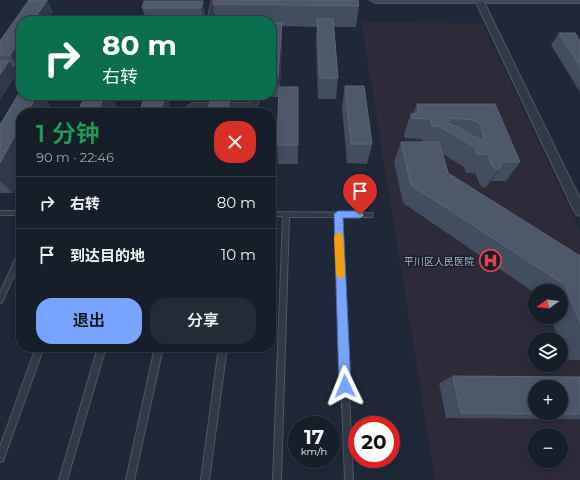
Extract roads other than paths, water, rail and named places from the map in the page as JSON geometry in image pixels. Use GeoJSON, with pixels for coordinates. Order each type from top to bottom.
{"type":"FeatureCollection","features":[{"type":"Feature","properties":{"kind":"main road"},"geometry":{"type":"LineString","coordinates":[[375,0],[580,0]]}},
{"type":"Feature","properties":{"kind":"street"},"geometry":{"type":"LineString","coordinates":[[212,16],[216,0]]}},
{"type":"Feature","properties":{"kind":"street"},"geometry":{"type":"LineString","coordinates":[[478,0],[580,211]]}},
{"type":"Feature","properties":{"kind":"street"},"geometry":{"type":"LineString","coordinates":[[223,108],[254,106],[255,100]]}},
{"type":"Feature","properties":{"kind":"lane"},"geometry":{"type":"LineString","coordinates":[[0,213],[16,212]]}},
{"type":"Feature","properties":{"kind":"lane"},"geometry":{"type":"LineString","coordinates":[[276,214],[370,215]]}},
{"type":"Feature","properties":{"kind":"lane"},"geometry":{"type":"LineString","coordinates":[[277,480],[286,214]]}},
{"type":"Feature","properties":{"kind":"lane"},"geometry":{"type":"LineString","coordinates":[[338,214],[349,480]]}},
{"type":"Feature","properties":{"kind":"lane"},"geometry":{"type":"LineString","coordinates":[[0,300],[16,264]]}},
{"type":"Feature","properties":{"kind":"lane"},"geometry":{"type":"LineString","coordinates":[[0,458],[38,352]]}},
{"type":"Feature","properties":{"kind":"lane"},"geometry":{"type":"LineString","coordinates":[[63,480],[101,352]]}},
{"type":"Feature","properties":{"kind":"lane"},"geometry":{"type":"LineString","coordinates":[[130,480],[158,352]]}},
{"type":"Feature","properties":{"kind":"lane"},"geometry":{"type":"LineString","coordinates":[[205,480],[222,352]]}},
{"type":"Feature","properties":{"kind":"place","name":"平川区人民医院"},"geometry":{"type":"Point","coordinates":[490,261]}}]}
